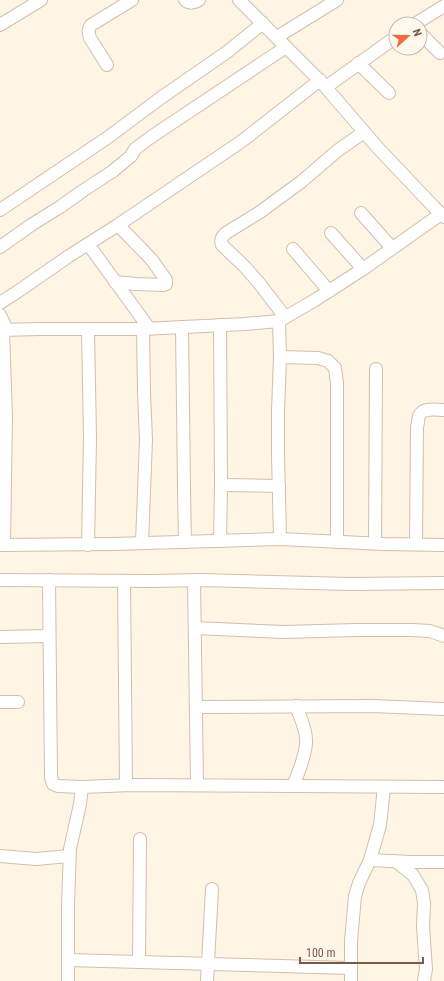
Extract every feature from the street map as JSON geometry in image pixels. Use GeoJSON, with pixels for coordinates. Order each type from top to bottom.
{"type":"FeatureCollection","features":[{"type":"Feature","properties":{"kind":"street"},"geometry":{"type":"LineString","coordinates":[[0,26],[41,0]]}},
{"type":"Feature","properties":{"kind":"street"},"geometry":{"type":"LineString","coordinates":[[107,64],[90,38],[88,29],[91,25],[132,0]]}},
{"type":"Feature","properties":{"kind":"street"},"geometry":{"type":"LineString","coordinates":[[185,0],[186,2],[196,2],[199,0]]}},
{"type":"Feature","properties":{"kind":"street"},"geometry":{"type":"LineString","coordinates":[[3,330],[146,329],[220,325],[282,319],[329,291],[443,215],[432,206],[364,132],[323,84],[239,0]]}},
{"type":"Feature","properties":{"kind":"street"},"geometry":{"type":"LineString","coordinates":[[277,37],[337,0]]}},
{"type":"Feature","properties":{"kind":"street"},"geometry":{"type":"LineString","coordinates":[[428,16],[444,6]]}},
{"type":"Feature","properties":{"kind":"street"},"geometry":{"type":"LineString","coordinates":[[0,210],[106,138],[227,52],[263,23]]}},
{"type":"Feature","properties":{"kind":"street"},"geometry":{"type":"LineString","coordinates":[[428,41],[440,53]]}},
{"type":"Feature","properties":{"kind":"street"},"geometry":{"type":"LineString","coordinates":[[0,303],[242,141],[323,84],[388,42]]}},
{"type":"Feature","properties":{"kind":"street"},"geometry":{"type":"LineString","coordinates":[[0,247],[113,171],[151,137],[286,47]]}},
{"type":"Feature","properties":{"kind":"street"},"geometry":{"type":"LineString","coordinates":[[358,63],[389,93]]}},
{"type":"Feature","properties":{"kind":"street"},"geometry":{"type":"LineString","coordinates":[[280,539],[278,411],[282,319],[259,283],[222,245],[221,241],[222,237],[226,233],[260,212],[301,182],[337,151],[364,132]]}},
{"type":"Feature","properties":{"kind":"street"},"geometry":{"type":"LineString","coordinates":[[361,213],[392,248]]}},
{"type":"Feature","properties":{"kind":"street"},"geometry":{"type":"LineString","coordinates":[[116,282],[166,284],[166,280],[152,260],[118,225]]}},
{"type":"Feature","properties":{"kind":"street"},"geometry":{"type":"LineString","coordinates":[[331,233],[363,269]]}},
{"type":"Feature","properties":{"kind":"street"},"geometry":{"type":"LineString","coordinates":[[88,244],[116,282],[146,329],[144,392],[146,440],[142,543]]}},
{"type":"Feature","properties":{"kind":"street"},"geometry":{"type":"LineString","coordinates":[[294,249],[329,291]]}},
{"type":"Feature","properties":{"kind":"street"},"geometry":{"type":"LineString","coordinates":[[0,315],[3,330],[6,418],[3,435],[2,545],[88,545],[280,539],[444,545]]}},
{"type":"Feature","properties":{"kind":"street"},"geometry":{"type":"LineString","coordinates":[[220,325],[220,541]]}},
{"type":"Feature","properties":{"kind":"street"},"geometry":{"type":"LineString","coordinates":[[182,327],[185,542]]}},
{"type":"Feature","properties":{"kind":"street"},"geometry":{"type":"LineString","coordinates":[[88,329],[90,438],[88,545]]}},
{"type":"Feature","properties":{"kind":"street"},"geometry":{"type":"LineString","coordinates":[[280,357],[318,358],[328,361],[335,368],[337,383],[336,542]]}},
{"type":"Feature","properties":{"kind":"street"},"geometry":{"type":"LineString","coordinates":[[375,543],[376,369]]}},
{"type":"Feature","properties":{"kind":"street"},"geometry":{"type":"LineString","coordinates":[[416,544],[417,427],[419,416],[424,411],[444,410]]}},
{"type":"Feature","properties":{"kind":"street"},"geometry":{"type":"LineString","coordinates":[[221,485],[278,486]]}},
{"type":"Feature","properties":{"kind":"street"},"geometry":{"type":"LineString","coordinates":[[0,580],[194,580],[349,584],[444,583]]}},
{"type":"Feature","properties":{"kind":"street"},"geometry":{"type":"LineString","coordinates":[[49,580],[52,784],[58,786],[197,785],[444,787]]}},
{"type":"Feature","properties":{"kind":"street"},"geometry":{"type":"LineString","coordinates":[[194,580],[197,785]]}},
{"type":"Feature","properties":{"kind":"street"},"geometry":{"type":"LineString","coordinates":[[124,581],[126,785]]}},
{"type":"Feature","properties":{"kind":"street"},"geometry":{"type":"LineString","coordinates":[[195,628],[284,632],[412,630],[430,631],[444,636]]}},
{"type":"Feature","properties":{"kind":"street"},"geometry":{"type":"LineString","coordinates":[[0,637],[49,636]]}},
{"type":"Feature","properties":{"kind":"street"},"geometry":{"type":"LineString","coordinates":[[0,702],[18,702]]}},
{"type":"Feature","properties":{"kind":"street"},"geometry":{"type":"LineString","coordinates":[[293,786],[299,771],[307,740],[304,726],[296,706]]}},
{"type":"Feature","properties":{"kind":"street"},"geometry":{"type":"LineString","coordinates":[[196,707],[372,706],[444,709]]}},
{"type":"Feature","properties":{"kind":"street"},"geometry":{"type":"LineString","coordinates":[[68,981],[69,856],[80,804],[82,786]]}},
{"type":"Feature","properties":{"kind":"street"},"geometry":{"type":"LineString","coordinates":[[351,981],[351,941],[355,896],[359,883],[370,860],[380,826],[384,787]]}},
{"type":"Feature","properties":{"kind":"street"},"geometry":{"type":"LineString","coordinates":[[139,962],[140,839]]}},
{"type":"Feature","properties":{"kind":"street"},"geometry":{"type":"LineString","coordinates":[[0,856],[36,859],[69,856]]}},
{"type":"Feature","properties":{"kind":"street"},"geometry":{"type":"LineString","coordinates":[[370,860],[397,862],[444,862]]}},
{"type":"Feature","properties":{"kind":"street"},"geometry":{"type":"LineString","coordinates":[[397,862],[413,875],[422,890],[424,903],[423,927],[426,969],[424,981]]}},
{"type":"Feature","properties":{"kind":"street"},"geometry":{"type":"LineString","coordinates":[[207,981],[212,889]]}},
{"type":"Feature","properties":{"kind":"street"},"geometry":{"type":"LineString","coordinates":[[68,960],[351,968]]}}]}
